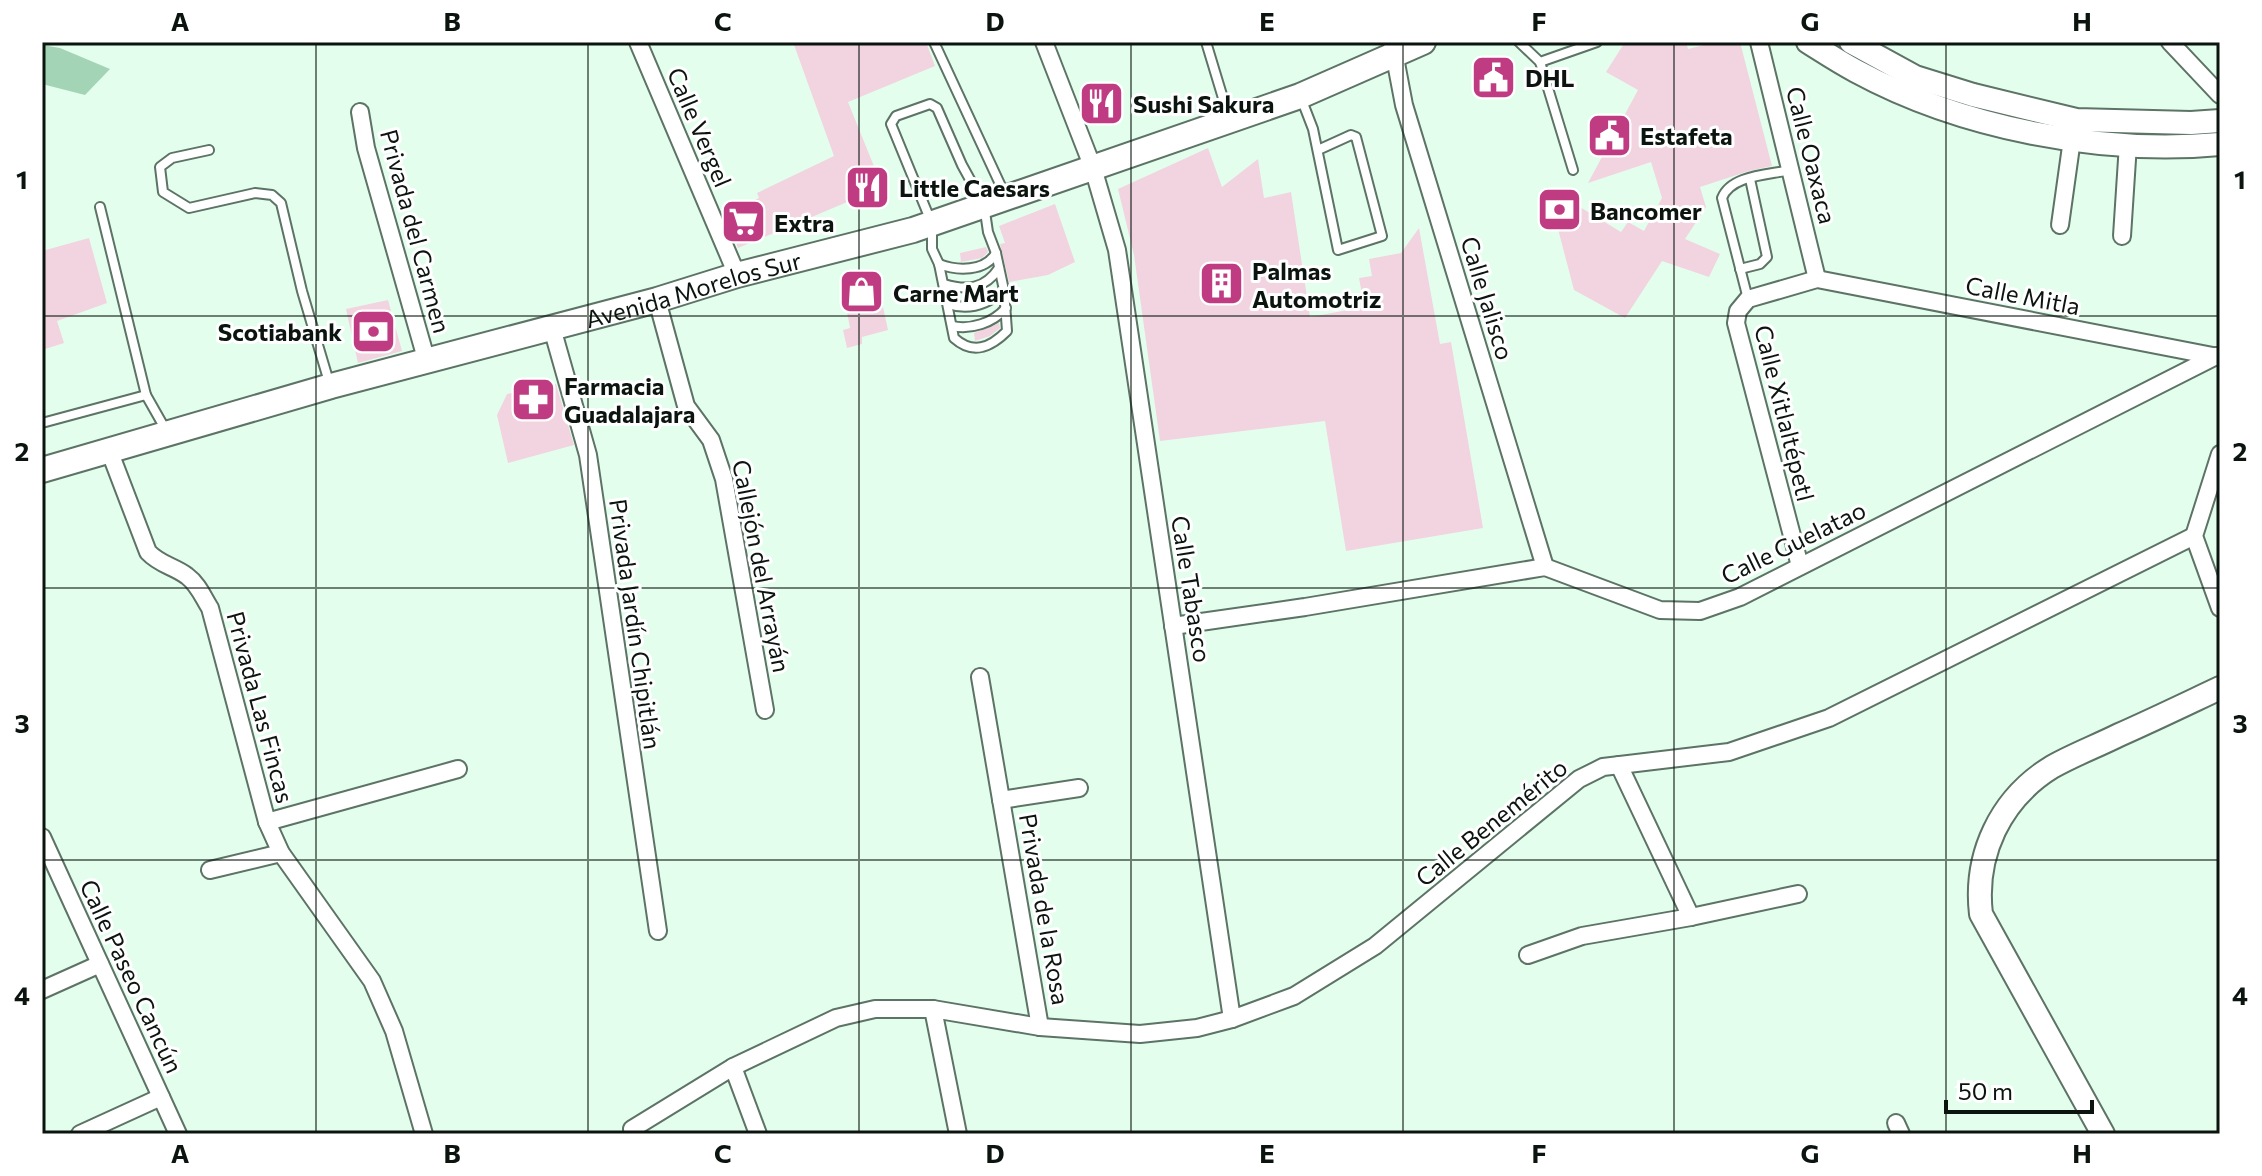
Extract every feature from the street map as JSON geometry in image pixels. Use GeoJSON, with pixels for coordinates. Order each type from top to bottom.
{"type":"FeatureCollection","features":[{"type":"Feature","properties":{"kind":"main road","name":"Avenida Morelos Sur"},"geometry":{"type":"LineString","coordinates":[[42,470],[331,386],[932,224],[1300,96],[1394,47],[1423,42]]}},
{"type":"Feature","properties":{"kind":"street","name":"Calle Vergel"},"geometry":{"type":"LineString","coordinates":[[638,42],[737,275]]}},
{"type":"Feature","properties":{"kind":"street","name":"Calle Tabasco"},"geometry":{"type":"LineString","coordinates":[[1044,42],[1093,168],[1117,250],[1232,1019]]}},
{"type":"Feature","properties":{"kind":"street","name":"Calle Oaxaca"},"geometry":{"type":"LineString","coordinates":[[1759,42],[1817,279]]}},
{"type":"Feature","properties":{"kind":"street"},"geometry":{"type":"LineString","coordinates":[[1808,42],[1856,71],[1907,95],[1967,116],[2074,130],[2220,121]]}},
{"type":"Feature","properties":{"kind":"street"},"geometry":{"type":"LineString","coordinates":[[1851,42],[1915,77],[2074,130],[2128,144],[2220,144]]}},
{"type":"Feature","properties":{"kind":"street"},"geometry":{"type":"LineString","coordinates":[[2170,42],[2220,95]]}},
{"type":"Feature","properties":{"kind":"street","name":"Calle Jalisco"},"geometry":{"type":"LineString","coordinates":[[1394,47],[1404,105],[1545,567]]}},
{"type":"Feature","properties":{"kind":"street","name":"Privada del Carmen"},"geometry":{"type":"LineString","coordinates":[[360,112],[366,148],[427,362]]}},
{"type":"Feature","properties":{"kind":"street"},"geometry":{"type":"LineString","coordinates":[[2060,225],[2074,130]]}},
{"type":"Feature","properties":{"kind":"street"},"geometry":{"type":"LineString","coordinates":[[2122,236],[2128,144]]}},
{"type":"Feature","properties":{"kind":"street","name":"Calle Xitlaltépetl"},"geometry":{"type":"LineString","coordinates":[[1800,566],[1736,323],[1738,311],[1748,299],[1817,279]]}},
{"type":"Feature","properties":{"kind":"street","name":"Calle Mitla"},"geometry":{"type":"LineString","coordinates":[[1817,279],[2218,356]]}},
{"type":"Feature","properties":{"kind":"street","name":"Callejón del Arrayán"},"geometry":{"type":"LineString","coordinates":[[657,300],[686,406],[711,440],[724,479],[765,710]]}},
{"type":"Feature","properties":{"kind":"street","name":"Privada Jardín Chipitlán"},"geometry":{"type":"LineString","coordinates":[[552,328],[588,455],[658,931]]}},
{"type":"Feature","properties":{"kind":"street","name":"Calle Guelatao"},"geometry":{"type":"LineString","coordinates":[[1173,626],[1545,567],[1660,610],[1700,611],[1740,597],[2218,356]]}},
{"type":"Feature","properties":{"kind":"street","name":"Privada Las Fincas"},"geometry":{"type":"LineString","coordinates":[[109,450],[148,552],[157,562],[186,576],[199,589],[210,608],[267,822],[281,853],[372,981],[394,1031],[424,1134]]}},
{"type":"Feature","properties":{"kind":"street"},"geometry":{"type":"LineString","coordinates":[[2220,454],[2194,536],[2220,608]]}},
{"type":"Feature","properties":{"kind":"street","name":"Calle Benemérito"},"geometry":{"type":"LineString","coordinates":[[634,1134],[632,1129],[733,1067],[836,1018],[875,1009],[933,1009],[1040,1027],[1140,1034],[1197,1028],[1232,1019],[1294,996],[1375,946],[1579,779],[1603,767],[1729,752],[1829,718],[2194,536]]}},
{"type":"Feature","properties":{"kind":"street","name":"Privada de la Rosa"},"geometry":{"type":"LineString","coordinates":[[980,677],[1040,1027]]}},
{"type":"Feature","properties":{"kind":"street"},"geometry":{"type":"LineString","coordinates":[[2103,1134],[1981,914],[1978,888],[1983,854],[1999,820],[2024,791],[2051,768],[2220,688]]}},
{"type":"Feature","properties":{"kind":"street"},"geometry":{"type":"LineString","coordinates":[[1619,765],[1691,917]]}},
{"type":"Feature","properties":{"kind":"street","name":"Privada Las Fincas"},"geometry":{"type":"LineString","coordinates":[[267,822],[458,769]]}},
{"type":"Feature","properties":{"kind":"street","name":"Privada de la Rosa"},"geometry":{"type":"LineString","coordinates":[[1001,800],[1079,788]]}},
{"type":"Feature","properties":{"kind":"street","name":"Calle Paseo Cancún"},"geometry":{"type":"LineString","coordinates":[[42,837],[178,1134]]}},
{"type":"Feature","properties":{"kind":"street"},"geometry":{"type":"LineString","coordinates":[[210,870],[281,853]]}},
{"type":"Feature","properties":{"kind":"street"},"geometry":{"type":"LineString","coordinates":[[1528,955],[1582,936],[1798,894]]}},
{"type":"Feature","properties":{"kind":"street"},"geometry":{"type":"LineString","coordinates":[[42,990],[100,964]]}},
{"type":"Feature","properties":{"kind":"street"},"geometry":{"type":"LineString","coordinates":[[933,1009],[958,1134]]}},
{"type":"Feature","properties":{"kind":"street"},"geometry":{"type":"LineString","coordinates":[[733,1067],[758,1134]]}},
{"type":"Feature","properties":{"kind":"street"},"geometry":{"type":"LineString","coordinates":[[80,1134],[161,1097]]}},
{"type":"Feature","properties":{"kind":"lane"},"geometry":{"type":"LineString","coordinates":[[934,42],[995,201],[988,232],[1004,290],[1007,331],[995,343],[976,349],[962,345],[954,338],[944,284],[932,249],[932,224],[891,124],[896,116],[930,104],[937,108],[962,165],[995,201]]}},
{"type":"Feature","properties":{"kind":"lane"},"geometry":{"type":"LineString","coordinates":[[1206,42],[1229,119]]}},
{"type":"Feature","properties":{"kind":"lane"},"geometry":{"type":"LineString","coordinates":[[1519,42],[1540,62],[1573,170]]}},
{"type":"Feature","properties":{"kind":"lane"},"geometry":{"type":"LineString","coordinates":[[1540,62],[1597,42]]}},
{"type":"Feature","properties":{"kind":"lane"},"geometry":{"type":"LineString","coordinates":[[1300,96],[1318,150],[1338,250],[1382,236],[1360,142],[1351,135],[1318,150]]}},
{"type":"Feature","properties":{"kind":"lane"},"geometry":{"type":"LineString","coordinates":[[209,150],[172,158],[160,167],[163,192],[189,208],[255,193],[272,195],[281,203],[302,291],[331,386]]}},
{"type":"Feature","properties":{"kind":"lane"},"geometry":{"type":"LineString","coordinates":[[1748,299],[1722,198],[1726,188],[1791,170]]}},
{"type":"Feature","properties":{"kind":"lane"},"geometry":{"type":"LineString","coordinates":[[1740,269],[1760,264],[1767,257],[1750,179]]}},
{"type":"Feature","properties":{"kind":"lane"},"geometry":{"type":"LineString","coordinates":[[100,207],[146,395],[167,432]]}},
{"type":"Feature","properties":{"kind":"lane"},"geometry":{"type":"LineString","coordinates":[[939,264],[955,271],[991,261],[996,253]]}},
{"type":"Feature","properties":{"kind":"lane"},"geometry":{"type":"LineString","coordinates":[[944,284],[959,288],[980,285],[991,280],[999,268]]}},
{"type":"Feature","properties":{"kind":"lane"},"geometry":{"type":"LineString","coordinates":[[948,304],[959,308],[983,305],[1004,290]]}},
{"type":"Feature","properties":{"kind":"lane"},"geometry":{"type":"LineString","coordinates":[[952,326],[963,328],[984,323],[999,316],[1006,308]]}},
{"type":"Feature","properties":{"kind":"lane"},"geometry":{"type":"LineString","coordinates":[[42,423],[146,395]]}},
{"type":"Feature","properties":{"kind":"green space"},"geometry":{"type":"Polygon","coordinates":[[[42,45],[60,48],[110,69],[85,95],[42,84],[42,45]]]}},
{"type":"Feature","properties":{"kind":"building"},"geometry":{"type":"Polygon","coordinates":[[[793,42],[926,42],[935,66],[848,102],[886,196],[856,210],[852,200],[738,248],[725,212],[759,198],[757,193],[834,156],[793,42]]]}},
{"type":"Feature","properties":{"kind":"building"},"geometry":{"type":"Polygon","coordinates":[[[1625,42],[1686,42],[1688,49],[1716,42],[1740,42],[1772,166],[1700,187],[1706,207],[1685,239],[1720,254],[1709,277],[1662,261],[1625,318],[1574,290],[1547,187],[1621,232],[1628,222],[1644,231],[1662,198],[1651,162],[1588,183],[1638,90],[1606,72],[1625,42]]]}},
{"type":"Feature","properties":{"kind":"building"},"geometry":{"type":"Polygon","coordinates":[[[1208,148],[1222,187],[1258,159],[1264,198],[1291,192],[1310,317],[1348,310],[1346,297],[1362,294],[1359,278],[1372,276],[1369,259],[1401,253],[1419,228],[1440,344],[1451,342],[1483,528],[1346,551],[1325,421],[1160,441],[1134,255],[1118,189],[1208,148]]]}},
{"type":"Feature","properties":{"kind":"building"},"geometry":{"type":"Polygon","coordinates":[[[1055,204],[1075,262],[1048,275],[1009,282],[1000,244],[1005,243],[999,226],[1055,204]]]}},
{"type":"Feature","properties":{"kind":"building"},"geometry":{"type":"Polygon","coordinates":[[[89,238],[107,303],[57,321],[64,343],[42,350],[42,251],[89,238]]]}},
{"type":"Feature","properties":{"kind":"building"},"geometry":{"type":"Polygon","coordinates":[[[986,247],[988,252],[982,258],[961,262],[960,253],[986,247]]]}},
{"type":"Feature","properties":{"kind":"building"},"geometry":{"type":"Polygon","coordinates":[[[877,279],[888,330],[862,337],[862,344],[847,348],[843,330],[850,328],[845,288],[877,279]]]}},
{"type":"Feature","properties":{"kind":"building"},"geometry":{"type":"Polygon","coordinates":[[[388,300],[402,351],[358,363],[346,309],[388,300]]]}},
{"type":"Feature","properties":{"kind":"building"},"geometry":{"type":"Polygon","coordinates":[[[999,323],[1000,328],[990,336],[975,341],[974,333],[999,323]]]}},
{"type":"Feature","properties":{"kind":"building"},"geometry":{"type":"Polygon","coordinates":[[[556,384],[574,445],[508,463],[497,415],[507,394],[556,384]]]}},
{"type":"Feature","properties":{"kind":"place","name":"DHL"},"geometry":{"type":"Point","coordinates":[1494,77]}},
{"type":"Feature","properties":{"kind":"place","name":"Sushi Sakura"},"geometry":{"type":"Point","coordinates":[1102,103]}},
{"type":"Feature","properties":{"kind":"place","name":"Estafeta"},"geometry":{"type":"Point","coordinates":[1609,135]}},
{"type":"Feature","properties":{"kind":"place","name":"Little Caesars"},"geometry":{"type":"Point","coordinates":[868,187]}},
{"type":"Feature","properties":{"kind":"place","name":"Bancomer"},"geometry":{"type":"Point","coordinates":[1559,210]}},
{"type":"Feature","properties":{"kind":"place","name":"Extra"},"geometry":{"type":"Point","coordinates":[743,222]}},
{"type":"Feature","properties":{"kind":"place","name":"Palmas Automotriz"},"geometry":{"type":"Point","coordinates":[1221,284]}},
{"type":"Feature","properties":{"kind":"place","name":"Carne Mart"},"geometry":{"type":"Point","coordinates":[862,292]}},
{"type":"Feature","properties":{"kind":"place","name":"Scotiabank"},"geometry":{"type":"Point","coordinates":[373,331]}},
{"type":"Feature","properties":{"kind":"place","name":"Farmacia Guadalajara"},"geometry":{"type":"Point","coordinates":[533,399]}}]}
